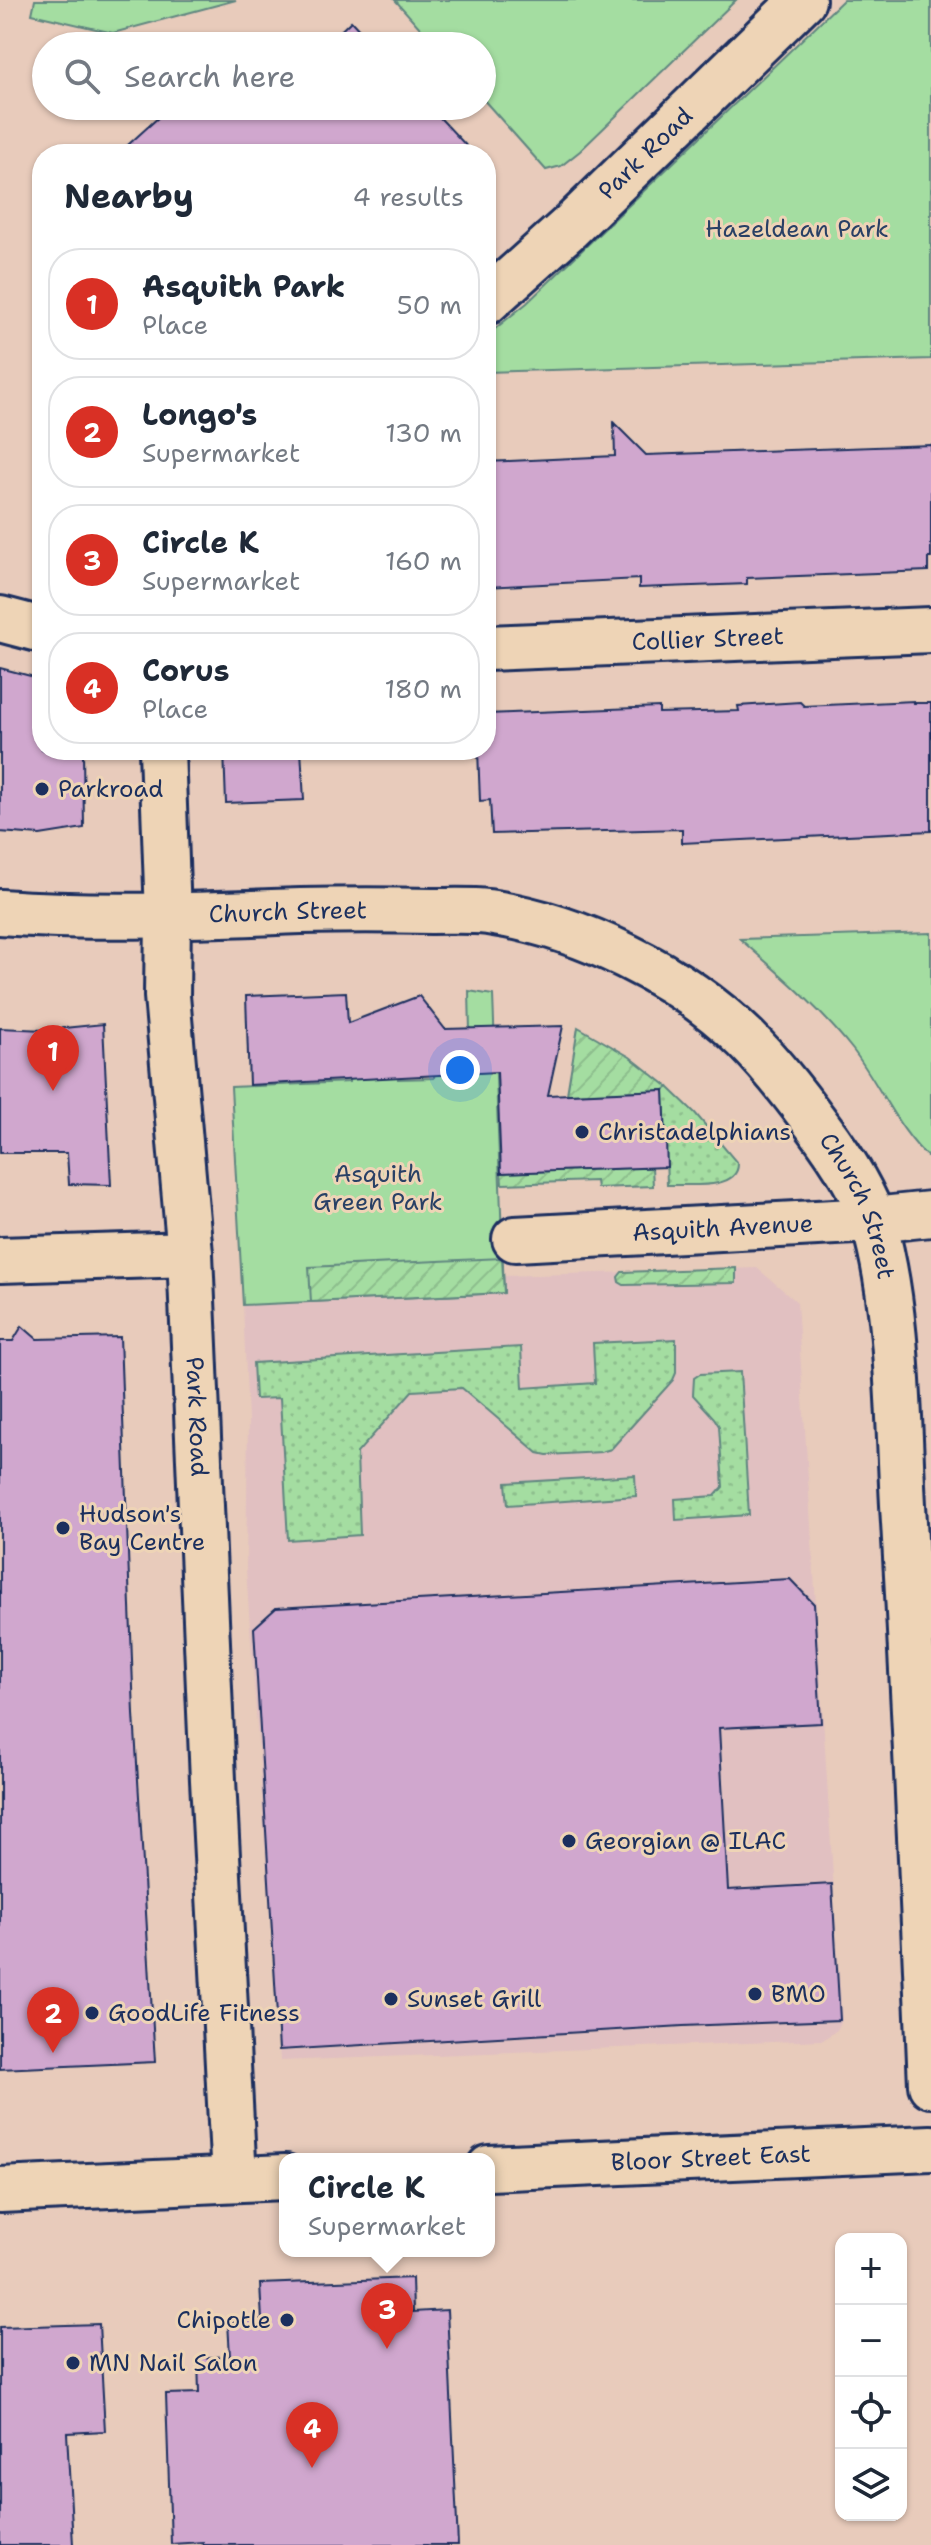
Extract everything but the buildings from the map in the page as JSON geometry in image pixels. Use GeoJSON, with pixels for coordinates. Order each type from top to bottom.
{"type":"FeatureCollection","features":[{"type":"Feature","properties":{"kind":"street","name":"Park Road"},"geometry":{"type":"LineString","coordinates":[[496,293],[570,227],[803,0]]}},
{"type":"Feature","properties":{"kind":"street"},"geometry":{"type":"LineString","coordinates":[[0,619],[32,627]]}},
{"type":"Feature","properties":{"kind":"street","name":"Collier Street"},"geometry":{"type":"LineString","coordinates":[[496,648],[931,630]]}},
{"type":"Feature","properties":{"kind":"street","name":"Park Road"},"geometry":{"type":"LineString","coordinates":[[162,760],[168,916],[167,996],[190,1254],[234,2179]]}},
{"type":"Feature","properties":{"kind":"street","name":"Church Street"},"geometry":{"type":"LineString","coordinates":[[0,912],[168,916],[360,909],[487,912],[547,926],[603,944],[705,1004],[744,1038],[788,1085],[852,1177],[873,1220],[886,1283],[893,1350],[931,2085]]}},
{"type":"Feature","properties":{"kind":"street","name":"Asquith Avenue"},"geometry":{"type":"LineString","coordinates":[[515,1239],[873,1220],[931,1214]]}},
{"type":"Feature","properties":{"kind":"street"},"geometry":{"type":"LineString","coordinates":[[0,1260],[190,1254]]}},
{"type":"Feature","properties":{"kind":"street","name":"Bloor Street East"},"geometry":{"type":"LineString","coordinates":[[495,2168],[931,2148]]}},
{"type":"Feature","properties":{"kind":"street"},"geometry":{"type":"LineString","coordinates":[[0,2190],[279,2177]]}},
{"type":"Feature","properties":{"kind":"shaded area"},"geometry":{"type":"Polygon","coordinates":[[[757,1268],[797,1302],[842,2020],[837,2030],[823,2040],[280,2061],[246,1569],[248,1420],[243,1305],[503,1293],[503,1276],[757,1268]]]}},
{"type":"Feature","properties":{"kind":"green space"},"geometry":{"type":"Polygon","coordinates":[[[35,0],[236,0],[117,32],[32,14],[35,0]]]}},
{"type":"Feature","properties":{"kind":"green space"},"geometry":{"type":"Polygon","coordinates":[[[395,0],[736,0],[580,151],[561,166],[546,170],[496,114],[496,32],[424,32],[395,0]]]}},
{"type":"Feature","properties":{"kind":"green space","name":"Hazeldean Park"},"geometry":{"type":"Polygon","coordinates":[[[843,0],[931,0],[931,359],[496,372],[496,328],[527,303],[843,0]]]}},
{"type":"Feature","properties":{"kind":"green space"},"geometry":{"type":"Polygon","coordinates":[[[931,933],[931,1160],[899,1122],[853,1050],[799,992],[740,939],[931,933]]]}},
{"type":"Feature","properties":{"kind":"green space","name":"Asquith Green Park"},"geometry":{"type":"Polygon","coordinates":[[[469,991],[493,995],[504,1293],[243,1305],[231,1087],[349,1082],[349,1070],[398,1072],[398,1079],[434,1078],[437,1044],[470,1031],[469,991]]]}},
{"type":"Feature","properties":{"kind":"green space"},"geometry":{"type":"Polygon","coordinates":[[[578,1027],[630,1057],[668,1087],[664,1090],[567,1094],[578,1027]]]}},
{"type":"Feature","properties":{"kind":"green space"},"geometry":{"type":"Polygon","coordinates":[[[668,1087],[695,1113],[738,1164],[736,1173],[730,1179],[710,1184],[667,1185],[664,1090],[668,1087]]]}},
{"type":"Feature","properties":{"kind":"green space"},"geometry":{"type":"Polygon","coordinates":[[[652,1167],[653,1186],[597,1188],[596,1181],[502,1184],[501,1173],[652,1167]]]}},
{"type":"Feature","properties":{"kind":"green space"},"geometry":{"type":"Polygon","coordinates":[[[502,1258],[504,1293],[311,1302],[309,1267],[502,1258]]]}},
{"type":"Feature","properties":{"kind":"green space"},"geometry":{"type":"Polygon","coordinates":[[[736,1268],[736,1283],[624,1285],[618,1277],[622,1272],[736,1268]]]}},
{"type":"Feature","properties":{"kind":"green space"},"geometry":{"type":"Polygon","coordinates":[[[676,1339],[676,1373],[673,1380],[611,1449],[601,1452],[538,1453],[462,1388],[412,1391],[357,1453],[360,1535],[288,1540],[280,1398],[255,1399],[253,1363],[521,1347],[523,1388],[595,1383],[593,1343],[676,1339]]]}},
{"type":"Feature","properties":{"kind":"green space"},"geometry":{"type":"Polygon","coordinates":[[[740,1372],[749,1515],[676,1520],[675,1499],[715,1496],[723,1487],[719,1426],[693,1395],[694,1378],[700,1374],[740,1372]]]}},
{"type":"Feature","properties":{"kind":"green space"},"geometry":{"type":"Polygon","coordinates":[[[635,1475],[636,1496],[508,1505],[506,1483],[635,1475]]]}},
{"type":"Feature","properties":{"kind":"place","name":"Parkroad"},"geometry":{"type":"Point","coordinates":[42,789]}},
{"type":"Feature","properties":{"kind":"place","name":"Asquith Park"},"geometry":{"type":"Point","coordinates":[53,1091]}},
{"type":"Feature","properties":{"kind":"place","name":"Christadelphians"},"geometry":{"type":"Point","coordinates":[582,1132]}},
{"type":"Feature","properties":{"kind":"place","name":"Hudson's Bay Centre"},"geometry":{"type":"Point","coordinates":[63,1528]}},
{"type":"Feature","properties":{"kind":"place","name":"Georgian @ ILAC"},"geometry":{"type":"Point","coordinates":[569,1841]}},
{"type":"Feature","properties":{"kind":"place","name":"BMO"},"geometry":{"type":"Point","coordinates":[755,1994]}},
{"type":"Feature","properties":{"kind":"place","name":"Sunset Grill"},"geometry":{"type":"Point","coordinates":[391,1999]}},
{"type":"Feature","properties":{"kind":"place","name":"GoodLife Fitness"},"geometry":{"type":"Point","coordinates":[92,2013]}},
{"type":"Feature","properties":{"kind":"place","name":"Longo's"},"geometry":{"type":"Point","coordinates":[53,2053]}},
{"type":"Feature","properties":{"kind":"place","name":"Chipotle"},"geometry":{"type":"Point","coordinates":[287,2320]}},
{"type":"Feature","properties":{"kind":"place","name":"Circle K"},"geometry":{"type":"Point","coordinates":[387,2349]}},
{"type":"Feature","properties":{"kind":"place","name":"MN Nail Salon"},"geometry":{"type":"Point","coordinates":[73,2363]}},
{"type":"Feature","properties":{"kind":"place","name":"Corus"},"geometry":{"type":"Point","coordinates":[312,2468]}}]}
